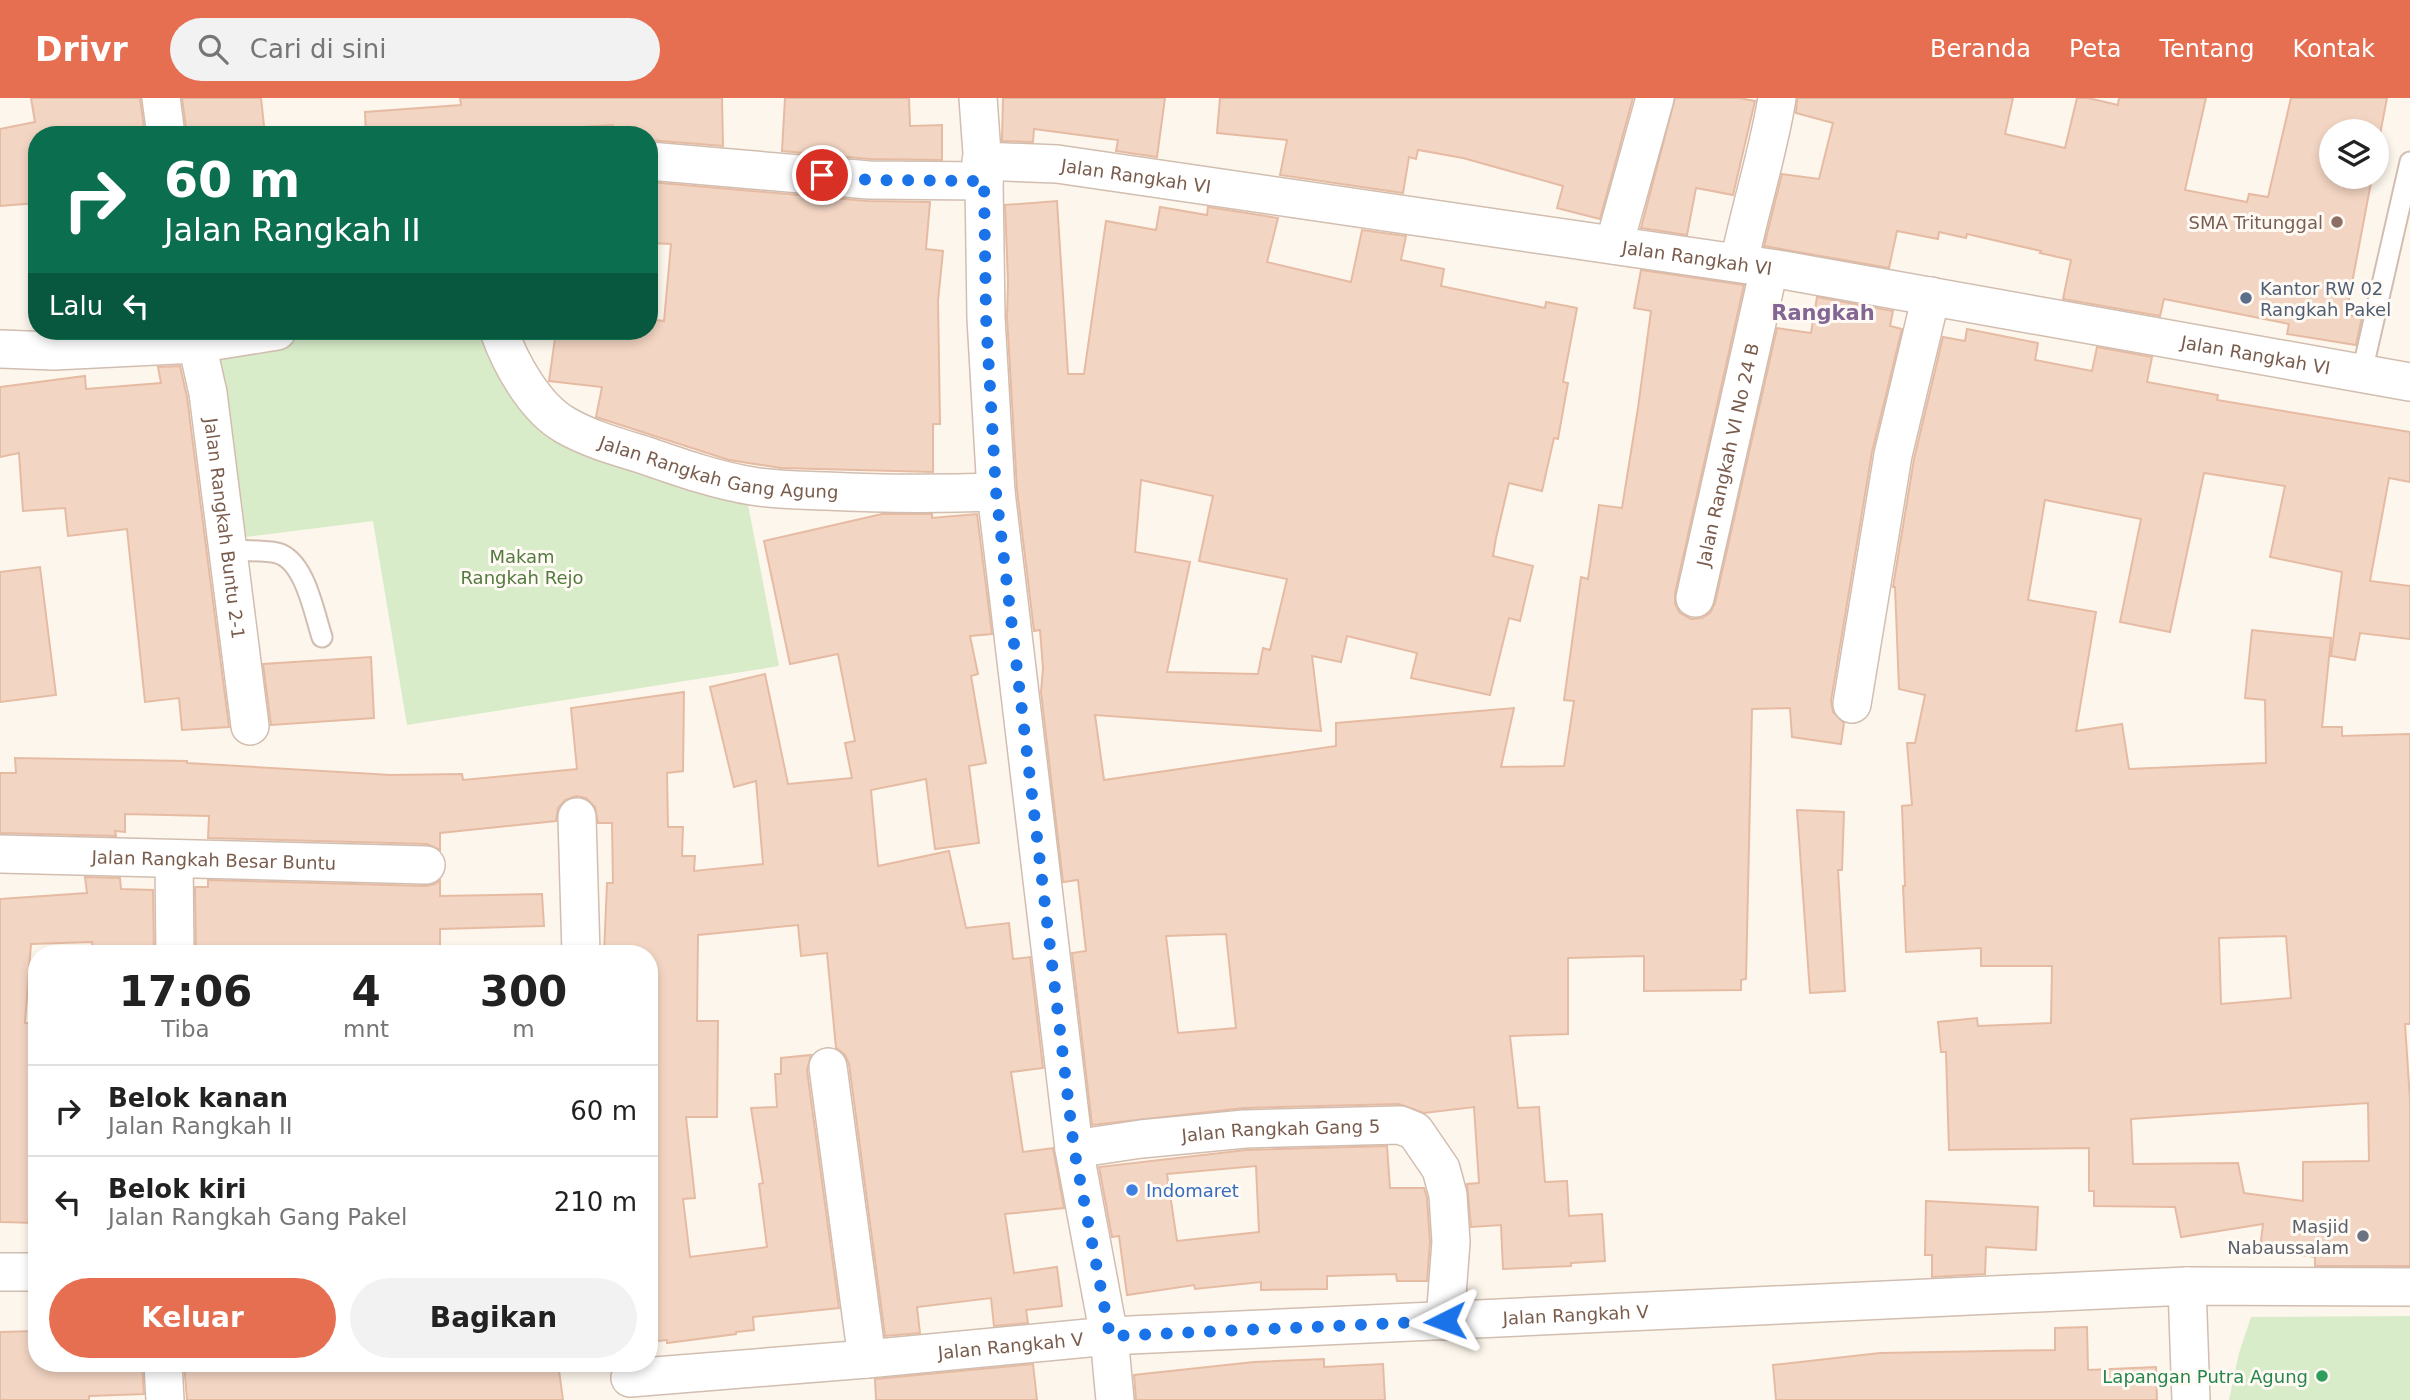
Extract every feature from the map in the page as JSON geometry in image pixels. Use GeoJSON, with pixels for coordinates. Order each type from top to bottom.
{"type":"FeatureCollection","features":[{"type":"Feature","properties":{"kind":"street"},"geometry":{"type":"LineString","coordinates":[[161,98],[165,126]]}},
{"type":"Feature","properties":{"kind":"street"},"geometry":{"type":"LineString","coordinates":[[978,98],[996,492],[1074,1149],[1110,1336],[1115,1400]]}},
{"type":"Feature","properties":{"kind":"street"},"geometry":{"type":"LineString","coordinates":[[1615,245],[1655,98]]}},
{"type":"Feature","properties":{"kind":"street","name":"Jalan Rangkah VI No 24 B"},"geometry":{"type":"LineString","coordinates":[[1695,598],[1754,266],[1750,211],[1770,139],[1777,98]]}},
{"type":"Feature","properties":{"kind":"street","name":"Jalan Rangkah VI"},"geometry":{"type":"LineString","coordinates":[[658,162],[869,180],[1057,164],[1754,266],[2410,382]]}},
{"type":"Feature","properties":{"kind":"street"},"geometry":{"type":"LineString","coordinates":[[1852,704],[1893,455],[1931,296]]}},
{"type":"Feature","properties":{"kind":"street"},"geometry":{"type":"LineString","coordinates":[[0,349],[54,351],[165,340]]}},
{"type":"Feature","properties":{"kind":"street","name":"Jalan Rangkah Buntu 2-1"},"geometry":{"type":"LineString","coordinates":[[196,340],[208,393],[250,726]]}},
{"type":"Feature","properties":{"kind":"street","name":"Jalan Rangkah Gang Agung"},"geometry":{"type":"LineString","coordinates":[[502,340],[521,378],[540,403],[564,425],[614,446],[683,468],[751,486],[785,489],[895,494],[996,492]]}},
{"type":"Feature","properties":{"kind":"street"},"geometry":{"type":"LineString","coordinates":[[577,817],[581,945]]}},
{"type":"Feature","properties":{"kind":"street","name":"Jalan Rangkah Besar Buntu"},"geometry":{"type":"LineString","coordinates":[[0,854],[426,865]]}},
{"type":"Feature","properties":{"kind":"street"},"geometry":{"type":"LineString","coordinates":[[174,859],[175,945]]}},
{"type":"Feature","properties":{"kind":"street"},"geometry":{"type":"LineString","coordinates":[[828,1067],[867,1359]]}},
{"type":"Feature","properties":{"kind":"street","name":"Jalan Rangkah Gang 5"},"geometry":{"type":"LineString","coordinates":[[1074,1149],[1141,1139],[1245,1129],[1400,1125],[1415,1131],[1441,1168],[1448,1195],[1451,1242],[1445,1321]]}},
{"type":"Feature","properties":{"kind":"street"},"geometry":{"type":"LineString","coordinates":[[0,1272],[28,1272]]}},
{"type":"Feature","properties":{"kind":"street"},"geometry":{"type":"LineString","coordinates":[[2187,1286],[2191,1400]]}},
{"type":"Feature","properties":{"kind":"street","name":"Jalan Rangkah V"},"geometry":{"type":"LineString","coordinates":[[627,1380],[1110,1336],[2187,1286],[2410,1287]]}},
{"type":"Feature","properties":{"kind":"street"},"geometry":{"type":"LineString","coordinates":[[163,1372],[165,1400]]}},
{"type":"Feature","properties":{"kind":"lane"},"geometry":{"type":"LineString","coordinates":[[2362,372],[2410,162]]}},
{"type":"Feature","properties":{"kind":"lane"},"geometry":{"type":"LineString","coordinates":[[228,550],[278,553],[289,559],[300,570],[322,637]]}},
{"type":"Feature","properties":{"kind":"green space","name":"Makam Rangkah Rejo"},"geometry":{"type":"Polygon","coordinates":[[[293,340],[493,340],[513,381],[747,499],[779,666],[407,725],[373,521],[246,537],[206,355],[293,340]]]}},
{"type":"Feature","properties":{"kind":"green space","name":"Lapangan Putra Agung"},"geometry":{"type":"Polygon","coordinates":[[[2410,1316],[2410,1400],[2229,1400],[2239,1353],[2251,1317],[2410,1316]]]}},
{"type":"Feature","properties":{"kind":"building"},"geometry":{"type":"Polygon","coordinates":[[[31,98],[140,98],[144,126],[28,126],[28,204],[0,206],[0,129],[35,122],[31,98]]]}},
{"type":"Feature","properties":{"kind":"building"},"geometry":{"type":"Polygon","coordinates":[[[182,98],[261,98],[264,126],[186,126],[182,98]]]}},
{"type":"Feature","properties":{"kind":"building"},"geometry":{"type":"Polygon","coordinates":[[[460,98],[722,98],[723,146],[658,141],[658,126],[366,126],[365,112],[461,105],[460,98]]]}},
{"type":"Feature","properties":{"kind":"building"},"geometry":{"type":"Polygon","coordinates":[[[785,98],[909,98],[910,126],[942,125],[942,160],[870,159],[782,151],[785,98]]]}},
{"type":"Feature","properties":{"kind":"building"},"geometry":{"type":"Polygon","coordinates":[[[1003,98],[1165,98],[1157,157],[1116,151],[1118,140],[1034,129],[1033,142],[1002,141],[1003,98]]]}},
{"type":"Feature","properties":{"kind":"building"},"geometry":{"type":"Polygon","coordinates":[[[1220,98],[1633,98],[1600,219],[1557,208],[1563,186],[1463,158],[1418,150],[1416,159],[1409,157],[1403,193],[1280,175],[1287,140],[1217,133],[1220,98]]]}},
{"type":"Feature","properties":{"kind":"building"},"geometry":{"type":"Polygon","coordinates":[[[1675,98],[1739,98],[1755,101],[1733,195],[1696,188],[1687,235],[1641,228],[1675,98]]]}},
{"type":"Feature","properties":{"kind":"building"},"geometry":{"type":"Polygon","coordinates":[[[1797,98],[2013,98],[2005,134],[2065,148],[2077,98],[2118,105],[2119,98],[2206,98],[2185,190],[2247,202],[2249,194],[2268,197],[2291,98],[2387,98],[2383,119],[2319,119],[2319,189],[2370,189],[2346,315],[2362,317],[2356,345],[2287,334],[2289,324],[2164,299],[2160,316],[2063,299],[2071,260],[1967,234],[1966,238],[1939,232],[1938,239],[1897,231],[1889,268],[1764,246],[1782,174],[1819,179],[1833,123],[1796,113],[1797,98]]]}},
{"type":"Feature","properties":{"kind":"building"},"geometry":{"type":"Polygon","coordinates":[[[658,183],[867,201],[930,202],[926,249],[943,251],[938,301],[940,424],[933,424],[933,472],[781,468],[729,460],[596,417],[602,387],[549,381],[555,340],[658,340],[658,320],[664,321],[671,244],[658,243],[658,183]]]}},
{"type":"Feature","properties":{"kind":"building"},"geometry":{"type":"Polygon","coordinates":[[[1057,201],[1068,374],[1084,374],[1106,221],[1156,230],[1160,207],[1207,215],[1208,207],[1278,218],[1267,262],[1351,282],[1362,230],[1406,236],[1401,260],[1444,269],[1441,286],[1545,308],[1546,302],[1577,308],[1563,382],[1568,383],[1558,439],[1554,438],[1542,491],[1509,483],[1496,538],[1493,556],[1533,566],[1520,621],[1509,618],[1490,695],[1411,678],[1417,653],[1347,636],[1341,662],[1312,656],[1321,731],[1095,715],[1104,780],[1336,746],[1336,723],[1514,708],[1501,767],[1564,766],[1574,701],[1564,700],[1581,577],[1588,579],[1599,505],[1622,508],[1638,408],[1651,311],[1634,308],[1641,270],[1744,285],[1675,593],[1675,604],[1680,613],[1691,619],[1702,618],[1710,613],[1715,603],[1777,328],[1811,333],[1817,297],[1893,311],[1890,326],[1902,329],[1872,452],[1831,701],[1833,712],[1844,723],[1841,744],[1792,737],[1790,708],[1752,709],[1746,979],[1741,980],[1741,990],[1644,991],[1644,956],[1568,958],[1568,1034],[1510,1036],[1518,1108],[1539,1107],[1545,1182],[1567,1181],[1569,1216],[1602,1214],[1605,1261],[1571,1263],[1571,1266],[1503,1269],[1501,1225],[1471,1227],[1467,1184],[1479,1183],[1474,1107],[1424,1113],[1399,1104],[1244,1108],[1092,1125],[1072,953],[1086,951],[1078,880],[1063,882],[1041,692],[1043,668],[1040,630],[1034,631],[1017,490],[1007,317],[1005,205],[1057,201]],[[1141,480],[1135,552],[1190,562],[1167,672],[1258,674],[1263,648],[1270,650],[1287,579],[1199,561],[1213,496],[1141,480]],[[1226,934],[1166,936],[1178,1033],[1236,1028],[1226,934]]]}},
{"type":"Feature","properties":{"kind":"building"},"geometry":{"type":"Polygon","coordinates":[[[1967,329],[2038,343],[2035,360],[2092,371],[2097,347],[2152,357],[2147,382],[2218,395],[2217,400],[2410,432],[2410,482],[2389,478],[2370,581],[2410,586],[2410,639],[2360,633],[2355,660],[2331,656],[2342,572],[2270,557],[2285,486],[2204,473],[2170,632],[2120,622],[2141,519],[2045,500],[2028,600],[2096,612],[2076,731],[2122,724],[2129,769],[2266,763],[2265,700],[2245,698],[2252,630],[2331,638],[2322,727],[2342,727],[2342,736],[2410,734],[2410,1024],[2405,1024],[2410,1100],[2410,1266],[2315,1266],[2315,1257],[2260,1249],[2263,1224],[2181,1237],[2175,1207],[2094,1206],[2094,1191],[2089,1191],[2089,1148],[1949,1150],[1946,1052],[1941,1052],[1938,1022],[1977,1018],[1978,1026],[2051,1023],[2052,966],[1981,966],[1981,948],[1906,952],[1902,806],[1912,805],[1907,743],[1915,743],[1925,695],[1899,689],[1893,587],[1914,459],[1943,337],[1965,341],[1967,329]],[[2286,936],[2219,938],[2221,1004],[2291,998],[2286,936]],[[2368,1103],[2131,1119],[2133,1164],[2238,1163],[2244,1193],[2303,1201],[2303,1162],[2369,1161],[2368,1103]]]}},
{"type":"Feature","properties":{"kind":"building"},"geometry":{"type":"Polygon","coordinates":[[[180,366],[187,397],[229,727],[182,730],[179,698],[145,702],[127,529],[68,536],[65,508],[23,511],[19,453],[0,457],[0,387],[85,376],[86,389],[161,383],[158,367],[180,366]]]}},
{"type":"Feature","properties":{"kind":"building"},"geometry":{"type":"Polygon","coordinates":[[[882,514],[932,514],[932,518],[977,514],[992,634],[970,636],[978,674],[971,676],[986,763],[969,766],[979,843],[935,849],[926,779],[871,790],[878,866],[949,851],[966,928],[1009,923],[1013,959],[1030,957],[1043,1068],[1011,1072],[1023,1152],[1053,1148],[1064,1208],[1005,1214],[1014,1273],[1057,1267],[1062,1306],[1026,1310],[1028,1323],[994,1326],[991,1298],[917,1307],[920,1333],[885,1336],[849,1064],[845,1055],[836,1048],[827,953],[801,956],[798,925],[698,935],[697,1021],[718,1021],[717,1117],[686,1117],[695,1198],[683,1199],[690,1257],[767,1247],[759,1184],[763,1183],[751,1108],[777,1107],[775,1074],[781,1074],[781,1058],[811,1055],[807,1070],[839,1308],[753,1317],[754,1330],[736,1334],[667,1343],[667,1340],[658,1341],[658,945],[604,945],[607,883],[613,883],[612,823],[598,823],[595,807],[586,798],[576,796],[565,800],[558,808],[556,821],[440,833],[440,850],[427,844],[208,838],[209,816],[125,814],[125,832],[115,831],[116,836],[0,833],[0,773],[16,773],[15,758],[187,761],[391,775],[462,774],[463,780],[577,769],[571,708],[684,692],[683,771],[667,773],[668,827],[683,827],[682,856],[695,856],[694,871],[763,864],[756,781],[734,787],[710,687],[765,674],[788,784],[852,778],[845,743],[855,741],[838,654],[790,664],[764,541],[882,514]]]}},
{"type":"Feature","properties":{"kind":"building"},"geometry":{"type":"Polygon","coordinates":[[[40,567],[56,695],[0,702],[0,572],[40,567]]]}},
{"type":"Feature","properties":{"kind":"building"},"geometry":{"type":"Polygon","coordinates":[[[371,657],[374,718],[271,725],[263,664],[371,657]]]}},
{"type":"Feature","properties":{"kind":"building"},"geometry":{"type":"Polygon","coordinates":[[[1797,810],[1844,812],[1842,870],[1838,870],[1845,991],[1810,993],[1797,810]]]}},
{"type":"Feature","properties":{"kind":"building"},"geometry":{"type":"Polygon","coordinates":[[[85,877],[120,878],[121,889],[153,890],[154,945],[92,945],[92,942],[28,945],[25,1023],[28,1023],[28,1223],[0,1222],[0,899],[87,893],[85,877]]]}},
{"type":"Feature","properties":{"kind":"building"},"geometry":{"type":"Polygon","coordinates":[[[208,880],[425,886],[440,880],[440,896],[542,894],[544,926],[440,929],[440,945],[196,945],[195,887],[208,887],[208,880]]]}},
{"type":"Feature","properties":{"kind":"building"},"geometry":{"type":"Polygon","coordinates":[[[1387,1146],[1390,1188],[1424,1188],[1427,1198],[1430,1242],[1427,1281],[1397,1281],[1396,1274],[1327,1276],[1327,1289],[1261,1290],[1261,1282],[1195,1289],[1194,1285],[1127,1295],[1119,1236],[1112,1237],[1099,1167],[1246,1150],[1387,1146]],[[1256,1166],[1167,1174],[1177,1241],[1259,1232],[1256,1166]]]}},
{"type":"Feature","properties":{"kind":"building"},"geometry":{"type":"Polygon","coordinates":[[[1926,1201],[2038,1207],[2036,1250],[1986,1247],[1985,1274],[1932,1277],[1932,1255],[1925,1255],[1926,1201]]]}},
{"type":"Feature","properties":{"kind":"building"},"geometry":{"type":"Polygon","coordinates":[[[2087,1327],[2088,1370],[2156,1367],[2157,1400],[1776,1400],[1773,1365],[1880,1353],[2055,1350],[2055,1328],[2087,1327]]]}},
{"type":"Feature","properties":{"kind":"building"},"geometry":{"type":"Polygon","coordinates":[[[28,1331],[28,1372],[143,1372],[144,1394],[89,1396],[89,1400],[0,1400],[0,1332],[28,1331]]]}},
{"type":"Feature","properties":{"kind":"building"},"geometry":{"type":"Polygon","coordinates":[[[1324,1359],[1324,1367],[1383,1364],[1385,1400],[1136,1400],[1134,1375],[1254,1362],[1324,1359]]]}},
{"type":"Feature","properties":{"kind":"building"},"geometry":{"type":"Polygon","coordinates":[[[1033,1364],[1037,1400],[876,1400],[875,1379],[1033,1364]]]}},
{"type":"Feature","properties":{"kind":"building"},"geometry":{"type":"Polygon","coordinates":[[[185,1372],[559,1372],[563,1400],[187,1400],[185,1372]]]}},
{"type":"Feature","properties":{"kind":"place","name":"SMA Tritunggal"},"geometry":{"type":"Point","coordinates":[2337,222]}},
{"type":"Feature","properties":{"kind":"place","name":"Kantor RW 02 Rangkah Pakel"},"geometry":{"type":"Point","coordinates":[2246,298]}},
{"type":"Feature","properties":{"kind":"place","name":"Indomaret"},"geometry":{"type":"Point","coordinates":[1132,1190]}},
{"type":"Feature","properties":{"kind":"place","name":"Masjid Nabaussalam"},"geometry":{"type":"Point","coordinates":[2363,1236]}},
{"type":"Feature","properties":{"kind":"place","name":"Lapangan Putra Agung"},"geometry":{"type":"Point","coordinates":[2322,1376]}},
{"type":"Feature","properties":{"kind":"district","name":"Rangkah"},"geometry":{"type":"Point","coordinates":[1823,313]}},
{"type":"Feature","properties":{"kind":"route"},"geometry":{"type":"LineString","coordinates":[[822,175],[869,180],[984,181],[986,318],[996,492],[1074,1149],[1110,1336],[1445,1321]]}}]}
